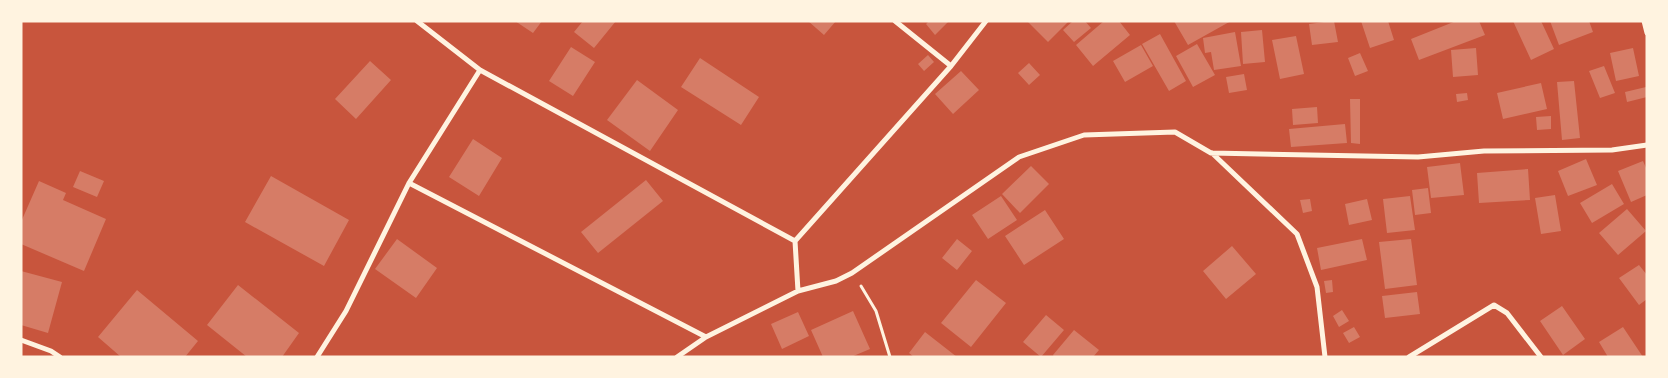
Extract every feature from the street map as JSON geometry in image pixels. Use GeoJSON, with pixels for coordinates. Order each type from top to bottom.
{"type":"FeatureCollection","features":[{"type":"Feature","properties":{"kind":"street"},"geometry":{"type":"LineString","coordinates":[[417,21],[480,70],[795,241]]}},
{"type":"Feature","properties":{"kind":"street"},"geometry":{"type":"LineString","coordinates":[[894,21],[951,66]]}},
{"type":"Feature","properties":{"kind":"street"},"geometry":{"type":"LineString","coordinates":[[798,291],[795,241],[951,66],[986,21]]}},
{"type":"Feature","properties":{"kind":"street"},"geometry":{"type":"LineString","coordinates":[[1644,21],[1647,33]]}},
{"type":"Feature","properties":{"kind":"street"},"geometry":{"type":"LineString","coordinates":[[317,357],[346,312],[410,183],[480,70]]}},
{"type":"Feature","properties":{"kind":"street"},"geometry":{"type":"LineString","coordinates":[[677,357],[706,337],[798,291],[836,281],[852,273],[1019,157],[1084,135],[1175,132],[1211,153],[1296,234],[1317,287],[1325,357]]}},
{"type":"Feature","properties":{"kind":"street"},"geometry":{"type":"LineString","coordinates":[[1211,153],[1418,157],[1484,151],[1612,150],[1647,145]]}},
{"type":"Feature","properties":{"kind":"street"},"geometry":{"type":"LineString","coordinates":[[410,183],[706,337]]}},
{"type":"Feature","properties":{"kind":"street"},"geometry":{"type":"LineString","coordinates":[[1409,357],[1494,305],[1507,313],[1541,357]]}},
{"type":"Feature","properties":{"kind":"street"},"geometry":{"type":"LineString","coordinates":[[21,340],[51,351],[60,357]]}},
{"type":"Feature","properties":{"kind":"path"},"geometry":{"type":"LineString","coordinates":[[852,273],[876,311],[890,357]]}},
{"type":"Feature","properties":{"kind":"building"},"geometry":{"type":"Polygon","coordinates":[[[515,21],[542,21],[533,33],[515,21]]]}},
{"type":"Feature","properties":{"kind":"building"},"geometry":{"type":"Polygon","coordinates":[[[583,21],[616,21],[594,48],[574,32],[583,21]]]}},
{"type":"Feature","properties":{"kind":"building"},"geometry":{"type":"Polygon","coordinates":[[[808,21],[836,21],[824,35],[808,21]]]}},
{"type":"Feature","properties":{"kind":"building"},"geometry":{"type":"Polygon","coordinates":[[[929,21],[949,21],[935,35],[926,24],[929,21]]]}},
{"type":"Feature","properties":{"kind":"building"},"geometry":{"type":"Polygon","coordinates":[[[1027,21],[1069,21],[1048,42],[1027,21]]]}},
{"type":"Feature","properties":{"kind":"building"},"geometry":{"type":"Polygon","coordinates":[[[1073,21],[1085,21],[1091,28],[1074,42],[1063,30],[1073,21]]]}},
{"type":"Feature","properties":{"kind":"building"},"geometry":{"type":"Polygon","coordinates":[[[1104,21],[1119,21],[1130,35],[1093,66],[1076,45],[1104,21]]]}},
{"type":"Feature","properties":{"kind":"building"},"geometry":{"type":"Polygon","coordinates":[[[1174,21],[1231,21],[1188,45],[1174,21]]]}},
{"type":"Feature","properties":{"kind":"building"},"geometry":{"type":"Polygon","coordinates":[[[1334,21],[1338,42],[1312,45],[1309,24],[1334,21]]]}},
{"type":"Feature","properties":{"kind":"building"},"geometry":{"type":"Polygon","coordinates":[[[1361,21],[1388,21],[1394,40],[1370,48],[1361,21]]]}},
{"type":"Feature","properties":{"kind":"building"},"geometry":{"type":"Polygon","coordinates":[[[1456,21],[1479,21],[1485,35],[1419,60],[1411,39],[1456,21]]]}},
{"type":"Feature","properties":{"kind":"building"},"geometry":{"type":"Polygon","coordinates":[[[1513,21],[1541,21],[1554,49],[1531,60],[1513,21]]]}},
{"type":"Feature","properties":{"kind":"building"},"geometry":{"type":"Polygon","coordinates":[[[1550,21],[1589,21],[1593,32],[1559,45],[1550,21]]]}},
{"type":"Feature","properties":{"kind":"building"},"geometry":{"type":"Polygon","coordinates":[[[1262,30],[1265,62],[1243,64],[1241,32],[1262,30]]]}},
{"type":"Feature","properties":{"kind":"building"},"geometry":{"type":"Polygon","coordinates":[[[1235,32],[1241,66],[1214,70],[1211,52],[1205,53],[1203,38],[1235,32]]]}},
{"type":"Feature","properties":{"kind":"building"},"geometry":{"type":"Polygon","coordinates":[[[1160,34],[1186,81],[1169,91],[1142,44],[1160,34]]]}},
{"type":"Feature","properties":{"kind":"building"},"geometry":{"type":"Polygon","coordinates":[[[1296,36],[1304,74],[1280,79],[1272,40],[1296,36]]]}},
{"type":"Feature","properties":{"kind":"building"},"geometry":{"type":"Polygon","coordinates":[[[1197,44],[1215,75],[1193,87],[1176,56],[1197,44]]]}},
{"type":"Feature","properties":{"kind":"building"},"geometry":{"type":"Polygon","coordinates":[[[1141,45],[1153,66],[1125,82],[1113,61],[1141,45]]]}},
{"type":"Feature","properties":{"kind":"building"},"geometry":{"type":"Polygon","coordinates":[[[571,47],[595,62],[573,96],[549,81],[571,47]]]}},
{"type":"Feature","properties":{"kind":"building"},"geometry":{"type":"Polygon","coordinates":[[[1476,48],[1478,75],[1453,77],[1451,50],[1476,48]]]}},
{"type":"Feature","properties":{"kind":"building"},"geometry":{"type":"Polygon","coordinates":[[[1633,48],[1639,76],[1616,81],[1610,53],[1633,48]]]}},
{"type":"Feature","properties":{"kind":"building"},"geometry":{"type":"Polygon","coordinates":[[[1360,53],[1368,71],[1355,76],[1348,58],[1360,53]]]}},
{"type":"Feature","properties":{"kind":"building"},"geometry":{"type":"Polygon","coordinates":[[[928,55],[934,62],[924,71],[918,64],[928,55]]]}},
{"type":"Feature","properties":{"kind":"building"},"geometry":{"type":"Polygon","coordinates":[[[700,58],[759,97],[741,125],[681,87],[700,58]]]}},
{"type":"Feature","properties":{"kind":"building"},"geometry":{"type":"Polygon","coordinates":[[[370,61],[391,80],[356,119],[335,99],[370,61]]]}},
{"type":"Feature","properties":{"kind":"building"},"geometry":{"type":"Polygon","coordinates":[[[1029,63],[1040,75],[1029,85],[1018,73],[1029,63]]]}},
{"type":"Feature","properties":{"kind":"building"},"geometry":{"type":"Polygon","coordinates":[[[1604,66],[1615,93],[1600,98],[1589,71],[1604,66]]]}},
{"type":"Feature","properties":{"kind":"building"},"geometry":{"type":"Polygon","coordinates":[[[961,71],[979,90],[953,114],[935,94],[961,71]]]}},
{"type":"Feature","properties":{"kind":"building"},"geometry":{"type":"Polygon","coordinates":[[[1244,74],[1247,90],[1229,93],[1226,77],[1244,74]]]}},
{"type":"Feature","properties":{"kind":"building"},"geometry":{"type":"Polygon","coordinates":[[[637,80],[678,110],[650,151],[607,120],[637,80]]]}},
{"type":"Feature","properties":{"kind":"building"},"geometry":{"type":"Polygon","coordinates":[[[1574,81],[1580,138],[1562,140],[1557,82],[1574,81]]]}},
{"type":"Feature","properties":{"kind":"building"},"geometry":{"type":"Polygon","coordinates":[[[1541,83],[1547,109],[1503,119],[1497,93],[1541,83]]]}},
{"type":"Feature","properties":{"kind":"building"},"geometry":{"type":"Polygon","coordinates":[[[1646,87],[1647,97],[1627,102],[1625,92],[1646,87]]]}},
{"type":"Feature","properties":{"kind":"building"},"geometry":{"type":"Polygon","coordinates":[[[1467,93],[1468,100],[1457,102],[1456,94],[1467,93]]]}},
{"type":"Feature","properties":{"kind":"building"},"geometry":{"type":"Polygon","coordinates":[[[1350,99],[1360,99],[1360,144],[1351,143],[1350,99]]]}},
{"type":"Feature","properties":{"kind":"building"},"geometry":{"type":"Polygon","coordinates":[[[1317,107],[1318,123],[1293,125],[1292,109],[1317,107]]]}},
{"type":"Feature","properties":{"kind":"building"},"geometry":{"type":"Polygon","coordinates":[[[1551,116],[1551,129],[1537,130],[1536,117],[1551,116]]]}},
{"type":"Feature","properties":{"kind":"building"},"geometry":{"type":"Polygon","coordinates":[[[1345,124],[1347,143],[1291,147],[1289,129],[1345,124]]]}},
{"type":"Feature","properties":{"kind":"building"},"geometry":{"type":"Polygon","coordinates":[[[473,139],[502,158],[479,196],[449,177],[473,139]]]}},
{"type":"Feature","properties":{"kind":"building"},"geometry":{"type":"Polygon","coordinates":[[[1586,159],[1597,185],[1568,196],[1558,171],[1586,159]]]}},
{"type":"Feature","properties":{"kind":"building"},"geometry":{"type":"Polygon","coordinates":[[[1643,161],[1647,170],[1647,195],[1631,202],[1618,171],[1643,161]]]}},
{"type":"Feature","properties":{"kind":"building"},"geometry":{"type":"Polygon","coordinates":[[[1460,163],[1464,195],[1431,198],[1427,167],[1460,163]]]}},
{"type":"Feature","properties":{"kind":"building"},"geometry":{"type":"Polygon","coordinates":[[[1031,166],[1049,184],[1020,213],[1002,194],[1031,166]]]}},
{"type":"Feature","properties":{"kind":"building"},"geometry":{"type":"Polygon","coordinates":[[[1528,169],[1530,200],[1479,203],[1477,173],[1528,169]]]}},
{"type":"Feature","properties":{"kind":"building"},"geometry":{"type":"Polygon","coordinates":[[[80,171],[104,181],[97,197],[73,187],[80,171]]]}},
{"type":"Feature","properties":{"kind":"building"},"geometry":{"type":"Polygon","coordinates":[[[271,176],[349,220],[324,266],[245,222],[271,176]]]}},
{"type":"Feature","properties":{"kind":"building"},"geometry":{"type":"Polygon","coordinates":[[[646,180],[663,201],[598,253],[581,232],[646,180]]]}},
{"type":"Feature","properties":{"kind":"building"},"geometry":{"type":"Polygon","coordinates":[[[39,181],[66,193],[63,200],[106,219],[84,271],[21,244],[21,222],[39,181]]]}},
{"type":"Feature","properties":{"kind":"building"},"geometry":{"type":"Polygon","coordinates":[[[1612,184],[1624,204],[1592,223],[1580,203],[1612,184]]]}},
{"type":"Feature","properties":{"kind":"building"},"geometry":{"type":"Polygon","coordinates":[[[1428,188],[1431,213],[1415,215],[1412,190],[1428,188]]]}},
{"type":"Feature","properties":{"kind":"building"},"geometry":{"type":"Polygon","coordinates":[[[1555,195],[1561,231],[1541,234],[1535,198],[1555,195]]]}},
{"type":"Feature","properties":{"kind":"building"},"geometry":{"type":"Polygon","coordinates":[[[1001,196],[1017,220],[988,239],[972,215],[1001,196]]]}},
{"type":"Feature","properties":{"kind":"building"},"geometry":{"type":"Polygon","coordinates":[[[1410,196],[1415,230],[1387,233],[1383,199],[1410,196]]]}},
{"type":"Feature","properties":{"kind":"building"},"geometry":{"type":"Polygon","coordinates":[[[1310,199],[1312,211],[1303,213],[1300,200],[1310,199]]]}},
{"type":"Feature","properties":{"kind":"building"},"geometry":{"type":"Polygon","coordinates":[[[1367,199],[1372,220],[1349,225],[1345,204],[1367,199]]]}},
{"type":"Feature","properties":{"kind":"building"},"geometry":{"type":"Polygon","coordinates":[[[1627,209],[1646,231],[1618,255],[1599,233],[1627,209]]]}},
{"type":"Feature","properties":{"kind":"building"},"geometry":{"type":"Polygon","coordinates":[[[1045,210],[1064,239],[1024,265],[1005,236],[1045,210]]]}},
{"type":"Feature","properties":{"kind":"building"},"geometry":{"type":"Polygon","coordinates":[[[397,239],[437,268],[416,298],[375,269],[397,239]]]}},
{"type":"Feature","properties":{"kind":"building"},"geometry":{"type":"Polygon","coordinates":[[[957,239],[972,251],[957,270],[942,258],[957,239]]]}},
{"type":"Feature","properties":{"kind":"building"},"geometry":{"type":"Polygon","coordinates":[[[1362,239],[1367,260],[1321,270],[1317,248],[1362,239]]]}},
{"type":"Feature","properties":{"kind":"building"},"geometry":{"type":"Polygon","coordinates":[[[1411,239],[1417,285],[1385,289],[1379,242],[1411,239]]]}},
{"type":"Feature","properties":{"kind":"building"},"geometry":{"type":"Polygon","coordinates":[[[1232,246],[1256,274],[1226,299],[1203,271],[1232,246]]]}},
{"type":"Feature","properties":{"kind":"building"},"geometry":{"type":"Polygon","coordinates":[[[1639,265],[1647,275],[1647,299],[1639,305],[1619,278],[1639,265]]]}},
{"type":"Feature","properties":{"kind":"building"},"geometry":{"type":"Polygon","coordinates":[[[21,271],[62,282],[48,333],[21,325],[21,271]]]}},
{"type":"Feature","properties":{"kind":"building"},"geometry":{"type":"Polygon","coordinates":[[[976,280],[1006,303],[971,347],[941,323],[976,280]]]}},
{"type":"Feature","properties":{"kind":"building"},"geometry":{"type":"Polygon","coordinates":[[[1332,280],[1333,292],[1326,293],[1324,281],[1332,280]]]}},
{"type":"Feature","properties":{"kind":"building"},"geometry":{"type":"Polygon","coordinates":[[[238,285],[299,333],[282,357],[247,357],[207,325],[238,285]]]}},
{"type":"Feature","properties":{"kind":"building"},"geometry":{"type":"Polygon","coordinates":[[[137,290],[198,341],[185,357],[121,357],[98,337],[137,290]]]}},
{"type":"Feature","properties":{"kind":"building"},"geometry":{"type":"Polygon","coordinates":[[[1417,292],[1420,314],[1385,318],[1382,296],[1417,292]]]}},
{"type":"Feature","properties":{"kind":"building"},"geometry":{"type":"Polygon","coordinates":[[[1562,306],[1585,339],[1563,355],[1540,321],[1562,306]]]}},
{"type":"Feature","properties":{"kind":"building"},"geometry":{"type":"Polygon","coordinates":[[[1342,310],[1349,321],[1339,327],[1333,316],[1342,310]]]}},
{"type":"Feature","properties":{"kind":"building"},"geometry":{"type":"Polygon","coordinates":[[[853,311],[870,349],[851,357],[823,357],[811,330],[853,311]]]}},
{"type":"Feature","properties":{"kind":"building"},"geometry":{"type":"Polygon","coordinates":[[[798,312],[809,336],[782,349],[771,324],[798,312]]]}},
{"type":"Feature","properties":{"kind":"building"},"geometry":{"type":"Polygon","coordinates":[[[1046,315],[1064,330],[1041,357],[1023,342],[1046,315]]]}},
{"type":"Feature","properties":{"kind":"building"},"geometry":{"type":"Polygon","coordinates":[[[1354,327],[1360,337],[1349,343],[1343,333],[1354,327]]]}},
{"type":"Feature","properties":{"kind":"building"},"geometry":{"type":"Polygon","coordinates":[[[1623,327],[1643,357],[1608,357],[1599,342],[1623,327]]]}},
{"type":"Feature","properties":{"kind":"building"},"geometry":{"type":"Polygon","coordinates":[[[1074,330],[1099,350],[1093,357],[1054,357],[1053,355],[1074,330]]]}},
{"type":"Feature","properties":{"kind":"building"},"geometry":{"type":"Polygon","coordinates":[[[925,332],[957,357],[914,357],[909,353],[925,332]]]}}]}
